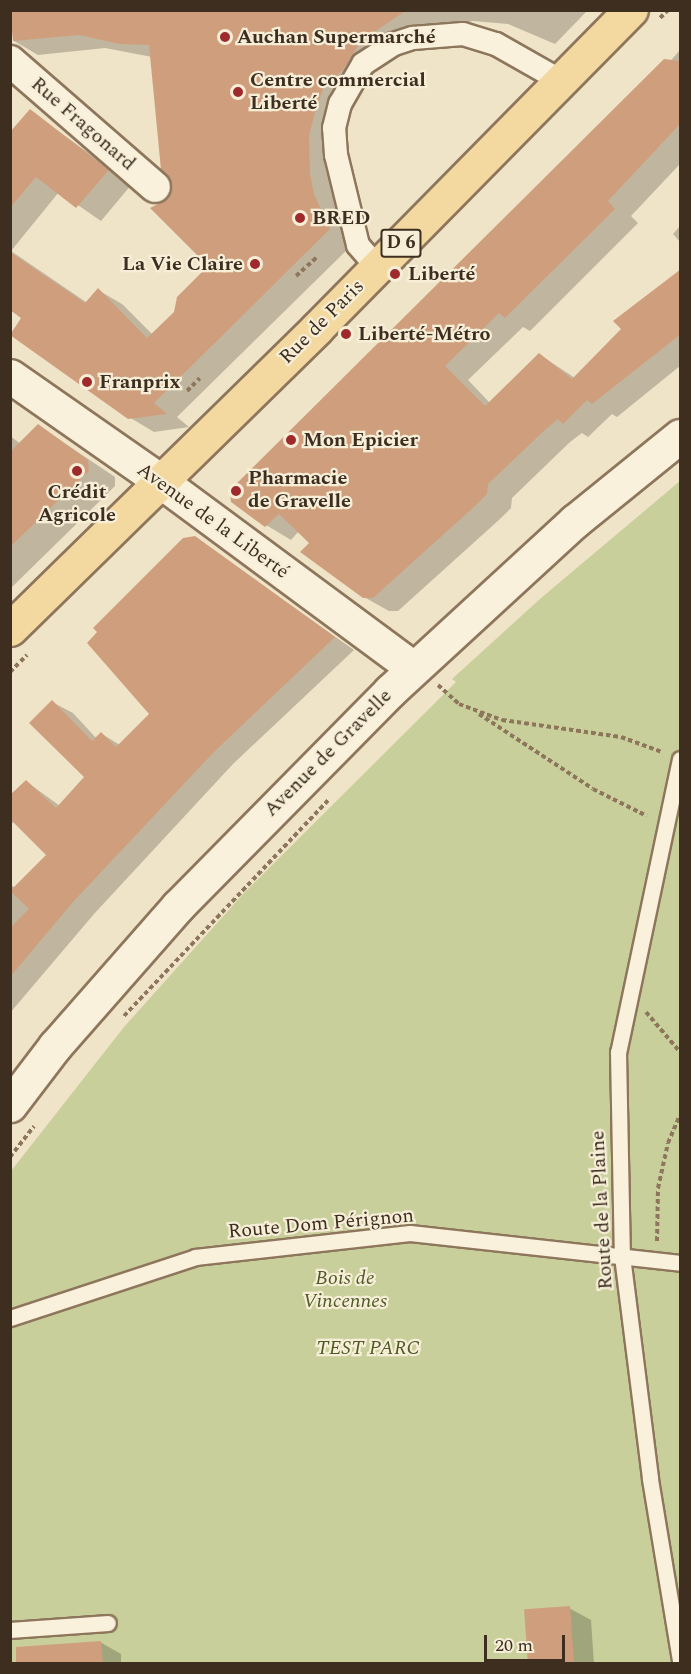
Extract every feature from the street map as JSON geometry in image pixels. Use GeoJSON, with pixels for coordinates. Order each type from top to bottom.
{"type":"FeatureCollection","features":[{"type":"Feature","properties":{"kind":"main road","name":"Rue de Paris"},"geometry":{"type":"LineString","coordinates":[[10,629],[377,267],[631,10]]}},
{"type":"Feature","properties":{"kind":"street"},"geometry":{"type":"LineString","coordinates":[[377,267],[358,244],[336,155],[334,128],[340,104],[363,64],[394,44],[413,38],[463,34],[496,44],[561,81]]}},
{"type":"Feature","properties":{"kind":"street","name":"Rue Fragonard"},"geometry":{"type":"LineString","coordinates":[[10,62],[155,187]]}},
{"type":"Feature","properties":{"kind":"street","name":"Avenue de la Liberté"},"geometry":{"type":"LineString","coordinates":[[10,376],[159,480],[425,676]]}},
{"type":"Feature","properties":{"kind":"street","name":"Avenue de Gravelle"},"geometry":{"type":"LineString","coordinates":[[24,1113],[55,1046],[178,906],[425,676],[575,521],[681,436]]}},
{"type":"Feature","properties":{"kind":"lane","name":"Route de la Plaine"},"geometry":{"type":"LineString","coordinates":[[677,757],[618,1052],[622,1256],[650,1479],[681,1661]]}},
{"type":"Feature","properties":{"kind":"lane","name":"Route Dom Pérignon"},"geometry":{"type":"LineString","coordinates":[[10,1318],[195,1257],[410,1233],[681,1263]]}},
{"type":"Feature","properties":{"kind":"lane"},"geometry":{"type":"LineString","coordinates":[[10,1630],[108,1623]]}},
{"type":"Feature","properties":{"kind":"path"},"geometry":{"type":"LineString","coordinates":[[296,276],[317,257]]}},
{"type":"Feature","properties":{"kind":"path"},"geometry":{"type":"LineString","coordinates":[[187,391],[200,378]]}},
{"type":"Feature","properties":{"kind":"path"},"geometry":{"type":"LineString","coordinates":[[425,676],[593,789],[664,825]]}},
{"type":"Feature","properties":{"kind":"path"},"geometry":{"type":"LineString","coordinates":[[471,709],[502,720],[621,737],[677,757]]}},
{"type":"Feature","properties":{"kind":"path","name":"Avenue de Gravelle"},"geometry":{"type":"LineString","coordinates":[[118,1023],[337,790]]}},
{"type":"Feature","properties":{"kind":"path"},"geometry":{"type":"LineString","coordinates":[[628,1000],[650,1014],[681,1053]]}},
{"type":"Feature","properties":{"kind":"path"},"geometry":{"type":"LineString","coordinates":[[10,1157],[24,1113]]}},
{"type":"Feature","properties":{"kind":"path"},"geometry":{"type":"LineString","coordinates":[[657,1260],[658,1188],[669,1143],[681,1114]]}},
{"type":"Feature","properties":{"kind":"green space","name":"Bois de Vincennes"},"geometry":{"type":"Polygon","coordinates":[[[680,481],[680,1663],[11,1663],[11,1171],[124,1027],[244,893],[456,682],[452,679],[541,598],[680,481]]]}},
{"type":"Feature","properties":{"kind":"building"},"geometry":{"type":"Polygon","coordinates":[[[10,10],[407,10],[362,40],[343,70],[324,87],[316,108],[309,136],[310,174],[314,194],[330,229],[154,403],[167,414],[128,419],[10,335],[21,318],[10,310],[10,252],[85,303],[98,288],[147,338],[174,312],[177,297],[208,266],[150,208],[168,199],[172,190],[171,181],[161,170],[149,45],[119,44],[79,35],[13,41],[10,10]]]}},
{"type":"Feature","properties":{"kind":"building"},"geometry":{"type":"Polygon","coordinates":[[[664,59],[681,61],[681,123],[608,201],[615,209],[505,318],[499,313],[445,366],[485,406],[539,353],[572,379],[621,329],[613,321],[681,269],[681,334],[592,404],[587,400],[563,424],[558,419],[546,429],[488,484],[487,494],[475,506],[373,598],[363,598],[300,552],[309,543],[279,514],[265,527],[231,502],[230,490],[664,59]]]}},
{"type":"Feature","properties":{"kind":"building"},"geometry":{"type":"Polygon","coordinates":[[[30,109],[109,170],[76,208],[36,177],[10,208],[10,132],[30,109]]]}},
{"type":"Feature","properties":{"kind":"building"},"geometry":{"type":"Polygon","coordinates":[[[38,424],[88,460],[89,471],[10,547],[10,452],[38,424]]]}},
{"type":"Feature","properties":{"kind":"building"},"geometry":{"type":"Polygon","coordinates":[[[195,536],[335,637],[213,753],[73,902],[10,977],[10,928],[29,909],[10,891],[46,855],[10,819],[10,795],[26,780],[56,808],[84,777],[29,723],[52,700],[92,741],[101,732],[116,747],[149,714],[87,643],[97,632],[93,628],[183,538],[195,536]]]}},
{"type":"Feature","properties":{"kind":"building"},"geometry":{"type":"Polygon","coordinates":[[[570,1606],[574,1664],[528,1664],[524,1609],[570,1606]]]}},
{"type":"Feature","properties":{"kind":"building"},"geometry":{"type":"Polygon","coordinates":[[[101,1641],[103,1664],[16,1664],[16,1647],[101,1641]]]}},
{"type":"Feature","properties":{"kind":"place","name":"Auchan Supermarché"},"geometry":{"type":"Point","coordinates":[225,37]}},
{"type":"Feature","properties":{"kind":"place","name":"Centre commercial Liberté"},"geometry":{"type":"Point","coordinates":[238,92]}},
{"type":"Feature","properties":{"kind":"place","name":"BRED"},"geometry":{"type":"Point","coordinates":[300,218]}},
{"type":"Feature","properties":{"kind":"place","name":"La Vie Claire"},"geometry":{"type":"Point","coordinates":[255,264]}},
{"type":"Feature","properties":{"kind":"place","name":"Liberté"},"geometry":{"type":"Point","coordinates":[395,274]}},
{"type":"Feature","properties":{"kind":"place","name":"Liberté-Métro"},"geometry":{"type":"Point","coordinates":[346,334]}},
{"type":"Feature","properties":{"kind":"place","name":"Franprix"},"geometry":{"type":"Point","coordinates":[87,382]}},
{"type":"Feature","properties":{"kind":"place","name":"Mon Epicier"},"geometry":{"type":"Point","coordinates":[291,440]}},
{"type":"Feature","properties":{"kind":"place","name":"Crédit Agricole"},"geometry":{"type":"Point","coordinates":[77,471]}},
{"type":"Feature","properties":{"kind":"place","name":"Pharmacie de Gravelle"},"geometry":{"type":"Point","coordinates":[236,491]}},
{"type":"Feature","properties":{"kind":"park label","name":"TEST PARC"},"geometry":{"type":"Point","coordinates":[368,1348]}}]}
